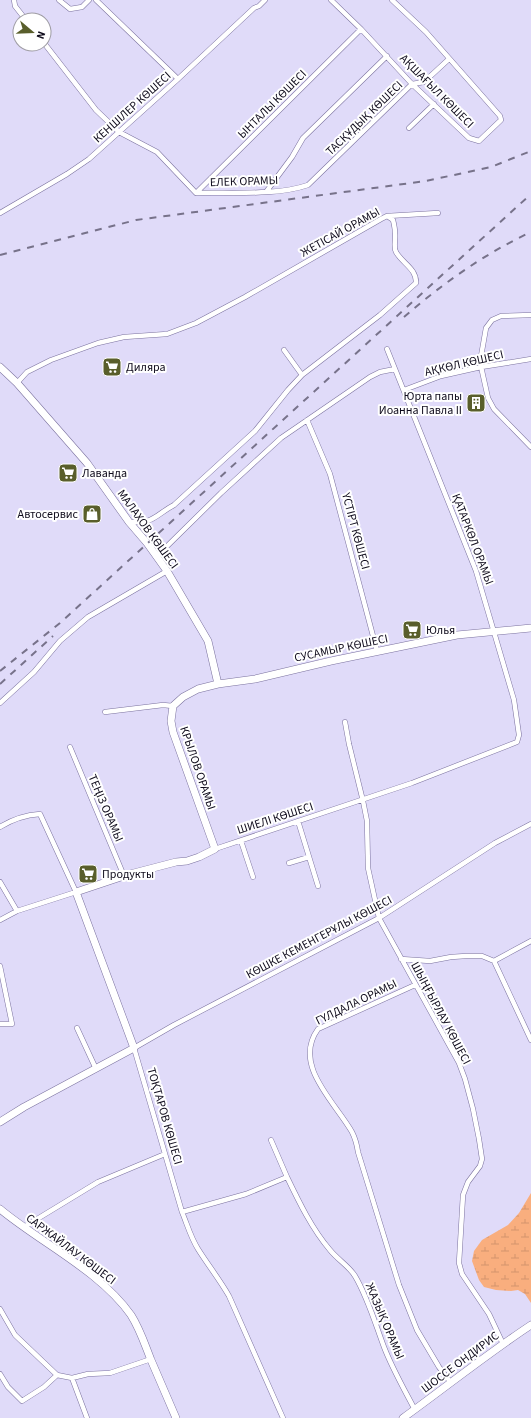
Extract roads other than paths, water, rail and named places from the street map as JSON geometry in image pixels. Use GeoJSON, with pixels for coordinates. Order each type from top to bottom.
{"type":"FeatureCollection","features":[{"type":"Feature","properties":{"kind":"street"},"geometry":{"type":"LineString","coordinates":[[14,0],[15,6],[20,12]]}},
{"type":"Feature","properties":{"kind":"street"},"geometry":{"type":"LineString","coordinates":[[59,0],[70,9],[82,7],[89,0]]}},
{"type":"Feature","properties":{"kind":"street"},"geometry":{"type":"LineString","coordinates":[[96,0],[178,79]]}},
{"type":"Feature","properties":{"kind":"street","name":"КЕНШІЛЕР КӨШЕСІ"},"geometry":{"type":"LineString","coordinates":[[0,213],[67,174],[89,159],[254,8],[266,0]]}},
{"type":"Feature","properties":{"kind":"street","name":"АҚШАҒЫЛ КӨШЕСІ"},"geometry":{"type":"LineString","coordinates":[[331,0],[361,29],[412,84],[469,138],[479,141],[501,120],[500,116],[426,32],[392,0]]}},
{"type":"Feature","properties":{"kind":"street","name":"ЫНТАЛЫ КӨШЕСІ"},"geometry":{"type":"LineString","coordinates":[[196,192],[361,29]]}},
{"type":"Feature","properties":{"kind":"street","name":"ЕЛЕК ОРАМЫ"},"geometry":{"type":"LineString","coordinates":[[51,52],[96,110],[119,132],[157,152],[196,192],[266,192],[297,189],[308,185],[313,181]]}},
{"type":"Feature","properties":{"kind":"street"},"geometry":{"type":"LineString","coordinates":[[266,192],[292,157],[303,138],[387,56]]}},
{"type":"Feature","properties":{"kind":"street","name":"ТАСҚҰДЫҚ КӨШЕСІ"},"geometry":{"type":"LineString","coordinates":[[313,181],[412,84],[424,82],[449,59]]}},
{"type":"Feature","properties":{"kind":"street"},"geometry":{"type":"LineString","coordinates":[[409,128],[434,104]]}},
{"type":"Feature","properties":{"kind":"street"},"geometry":{"type":"LineString","coordinates":[[388,216],[438,213]]}},
{"type":"Feature","properties":{"kind":"street","name":"ЖЕТІСАЙ ОРАМЫ"},"geometry":{"type":"LineString","coordinates":[[17,383],[27,372],[51,360],[98,343],[124,337],[167,334],[196,323],[388,216],[393,220],[396,233],[395,250],[406,265],[413,270],[416,283],[380,315],[302,376],[288,390],[254,431],[174,505],[161,512],[156,518],[142,523],[128,522]]}},
{"type":"Feature","properties":{"kind":"street"},"geometry":{"type":"LineString","coordinates":[[531,315],[500,316],[492,320],[486,328],[481,353],[481,367],[488,398],[494,409],[531,447]]}},
{"type":"Feature","properties":{"kind":"street","name":"ҚАТАРКӨЛ ОРАМЫ"},"geometry":{"type":"LineString","coordinates":[[387,349],[476,571],[514,700],[517,721]]}},
{"type":"Feature","properties":{"kind":"street"},"geometry":{"type":"LineString","coordinates":[[284,350],[302,376]]}},
{"type":"Feature","properties":{"kind":"street","name":"АҚКӨЛ КӨШЕСІ"},"geometry":{"type":"LineString","coordinates":[[404,390],[441,376],[481,367],[531,359]]}},
{"type":"Feature","properties":{"kind":"street","name":"МАЛАХОВ КӨШЕСІ"},"geometry":{"type":"LineString","coordinates":[[0,367],[17,383],[87,463],[128,522],[147,543],[156,558],[167,571],[208,641],[218,684]]}},
{"type":"Feature","properties":{"kind":"street"},"geometry":{"type":"LineString","coordinates":[[156,558],[221,493],[281,438],[370,378],[380,372],[395,369]]}},
{"type":"Feature","properties":{"kind":"street","name":"ҮСТІРТ КӨШЕСІ"},"geometry":{"type":"LineString","coordinates":[[307,420],[330,474],[378,651]]}},
{"type":"Feature","properties":{"kind":"street"},"geometry":{"type":"LineString","coordinates":[[0,703],[34,672],[60,641],[88,617],[167,571]]}},
{"type":"Feature","properties":{"kind":"street","name":"СУСАМЫР КӨШЕСІ"},"geometry":{"type":"LineString","coordinates":[[173,706],[183,696],[198,689],[218,684],[255,679],[457,635],[531,628]]}},
{"type":"Feature","properties":{"kind":"street"},"geometry":{"type":"LineString","coordinates":[[105,712],[163,705],[173,706]]}},
{"type":"Feature","properties":{"kind":"street","name":"КРЫЛОВ ОРАМЫ"},"geometry":{"type":"LineString","coordinates":[[173,706],[171,721],[173,732],[215,849]]}},
{"type":"Feature","properties":{"kind":"street","name":"ШИЕЛІ КӨШЕСІ"},"geometry":{"type":"LineString","coordinates":[[0,920],[16,911],[124,876],[176,862],[187,861],[215,849],[412,784],[517,742],[519,735],[517,721]]}},
{"type":"Feature","properties":{"kind":"street"},"geometry":{"type":"LineString","coordinates":[[346,722],[349,744],[363,801],[366,821],[368,868],[379,918]]}},
{"type":"Feature","properties":{"kind":"street","name":"ТЕҢІЗ ОРАМЫ"},"geometry":{"type":"LineString","coordinates":[[70,747],[124,876]]}},
{"type":"Feature","properties":{"kind":"street","name":"ТОҚТАРОВ КӨШЕСІ"},"geometry":{"type":"LineString","coordinates":[[0,827],[13,819],[40,814],[76,892],[134,1048],[182,1212],[197,1248],[219,1278],[229,1296],[283,1418]]}},
{"type":"Feature","properties":{"kind":"street"},"geometry":{"type":"LineString","coordinates":[[298,821],[318,886]]}},
{"type":"Feature","properties":{"kind":"street","name":"КӨШКЕ КЕМЕНГЕРҰЛЫ КӨШЕСІ"},"geometry":{"type":"LineString","coordinates":[[134,1048],[174,1025],[379,918],[495,843],[531,824]]}},
{"type":"Feature","properties":{"kind":"street"},"geometry":{"type":"LineString","coordinates":[[241,841],[254,877]]}},
{"type":"Feature","properties":{"kind":"street"},"geometry":{"type":"LineString","coordinates":[[289,863],[310,857]]}},
{"type":"Feature","properties":{"kind":"street"},"geometry":{"type":"LineString","coordinates":[[0,882],[16,911]]}},
{"type":"Feature","properties":{"kind":"street","name":"ШЫҢҒЫРЛАУ КӨШЕСІ"},"geometry":{"type":"LineString","coordinates":[[379,918],[459,1063],[465,1079],[473,1109],[482,1159],[480,1166],[468,1182],[463,1195],[459,1263],[462,1274],[489,1314],[503,1344]]}},
{"type":"Feature","properties":{"kind":"street"},"geometry":{"type":"LineString","coordinates":[[494,961],[531,941]]}},
{"type":"Feature","properties":{"kind":"street"},"geometry":{"type":"LineString","coordinates":[[401,959],[430,961],[451,957],[482,956],[494,961],[531,1040]]}},
{"type":"Feature","properties":{"kind":"street"},"geometry":{"type":"LineString","coordinates":[[0,966],[12,1024],[0,1024]]}},
{"type":"Feature","properties":{"kind":"street","name":"ГҮЛДАЛА ОРАМЫ"},"geometry":{"type":"LineString","coordinates":[[415,985],[318,1029],[311,1042],[309,1053],[313,1071],[322,1088],[352,1132],[356,1142],[399,1285],[417,1330],[439,1367],[451,1383]]}},
{"type":"Feature","properties":{"kind":"street"},"geometry":{"type":"LineString","coordinates":[[77,1028],[96,1069]]}},
{"type":"Feature","properties":{"kind":"street"},"geometry":{"type":"LineString","coordinates":[[0,1122],[24,1107],[134,1048]]}},
{"type":"Feature","properties":{"kind":"street","name":"ЖАЗЫҚ ОРАМЫ"},"geometry":{"type":"LineString","coordinates":[[271,1140],[305,1214],[334,1255],[346,1265],[354,1275],[364,1293],[384,1348],[415,1410]]}},
{"type":"Feature","properties":{"kind":"street"},"geometry":{"type":"LineString","coordinates":[[24,1227],[98,1182],[165,1154]]}},
{"type":"Feature","properties":{"kind":"street"},"geometry":{"type":"LineString","coordinates":[[182,1212],[246,1194],[287,1177]]}},
{"type":"Feature","properties":{"kind":"street","name":"САРЖАЙЛАУ КӨШЕСІ"},"geometry":{"type":"LineString","coordinates":[[0,1209],[94,1277],[114,1295],[131,1316],[144,1341],[176,1418]]}},
{"type":"Feature","properties":{"kind":"street"},"geometry":{"type":"LineString","coordinates":[[0,1309],[15,1335],[57,1375],[72,1378],[88,1374],[110,1373],[151,1359]]}},
{"type":"Feature","properties":{"kind":"street","name":"ШОССЕ ОНДИРИС"},"geometry":{"type":"LineString","coordinates":[[403,1418],[531,1325]]}},
{"type":"Feature","properties":{"kind":"street"},"geometry":{"type":"LineString","coordinates":[[0,1374],[8,1386],[22,1401],[44,1387],[57,1375]]}},
{"type":"Feature","properties":{"kind":"street"},"geometry":{"type":"LineString","coordinates":[[72,1378],[87,1418]]}},
{"type":"Feature","properties":{"kind":"railway"},"geometry":{"type":"LineString","coordinates":[[0,255],[136,220],[426,181],[491,167],[531,151]]}},
{"type":"Feature","properties":{"kind":"railway"},"geometry":{"type":"LineString","coordinates":[[0,671],[60,623],[531,194]]}},
{"type":"Feature","properties":{"kind":"railway"},"geometry":{"type":"LineString","coordinates":[[404,317],[448,281],[464,270],[531,232]]}},
{"type":"Feature","properties":{"kind":"railway"},"geometry":{"type":"LineString","coordinates":[[0,684],[53,636]]}},
{"type":"Feature","properties":{"kind":"place","name":"Диляра"},"geometry":{"type":"Point","coordinates":[112,367]}},
{"type":"Feature","properties":{"kind":"place","name":"Юрта папы Иоанна Павла II"},"geometry":{"type":"Point","coordinates":[476,403]}},
{"type":"Feature","properties":{"kind":"place","name":"Лаванда"},"geometry":{"type":"Point","coordinates":[68,473]}},
{"type":"Feature","properties":{"kind":"place","name":"Автосервис"},"geometry":{"type":"Point","coordinates":[92,514]}},
{"type":"Feature","properties":{"kind":"place","name":"Юлья"},"geometry":{"type":"Point","coordinates":[412,630]}},
{"type":"Feature","properties":{"kind":"place","name":"Продукты"},"geometry":{"type":"Point","coordinates":[88,874]}}]}
